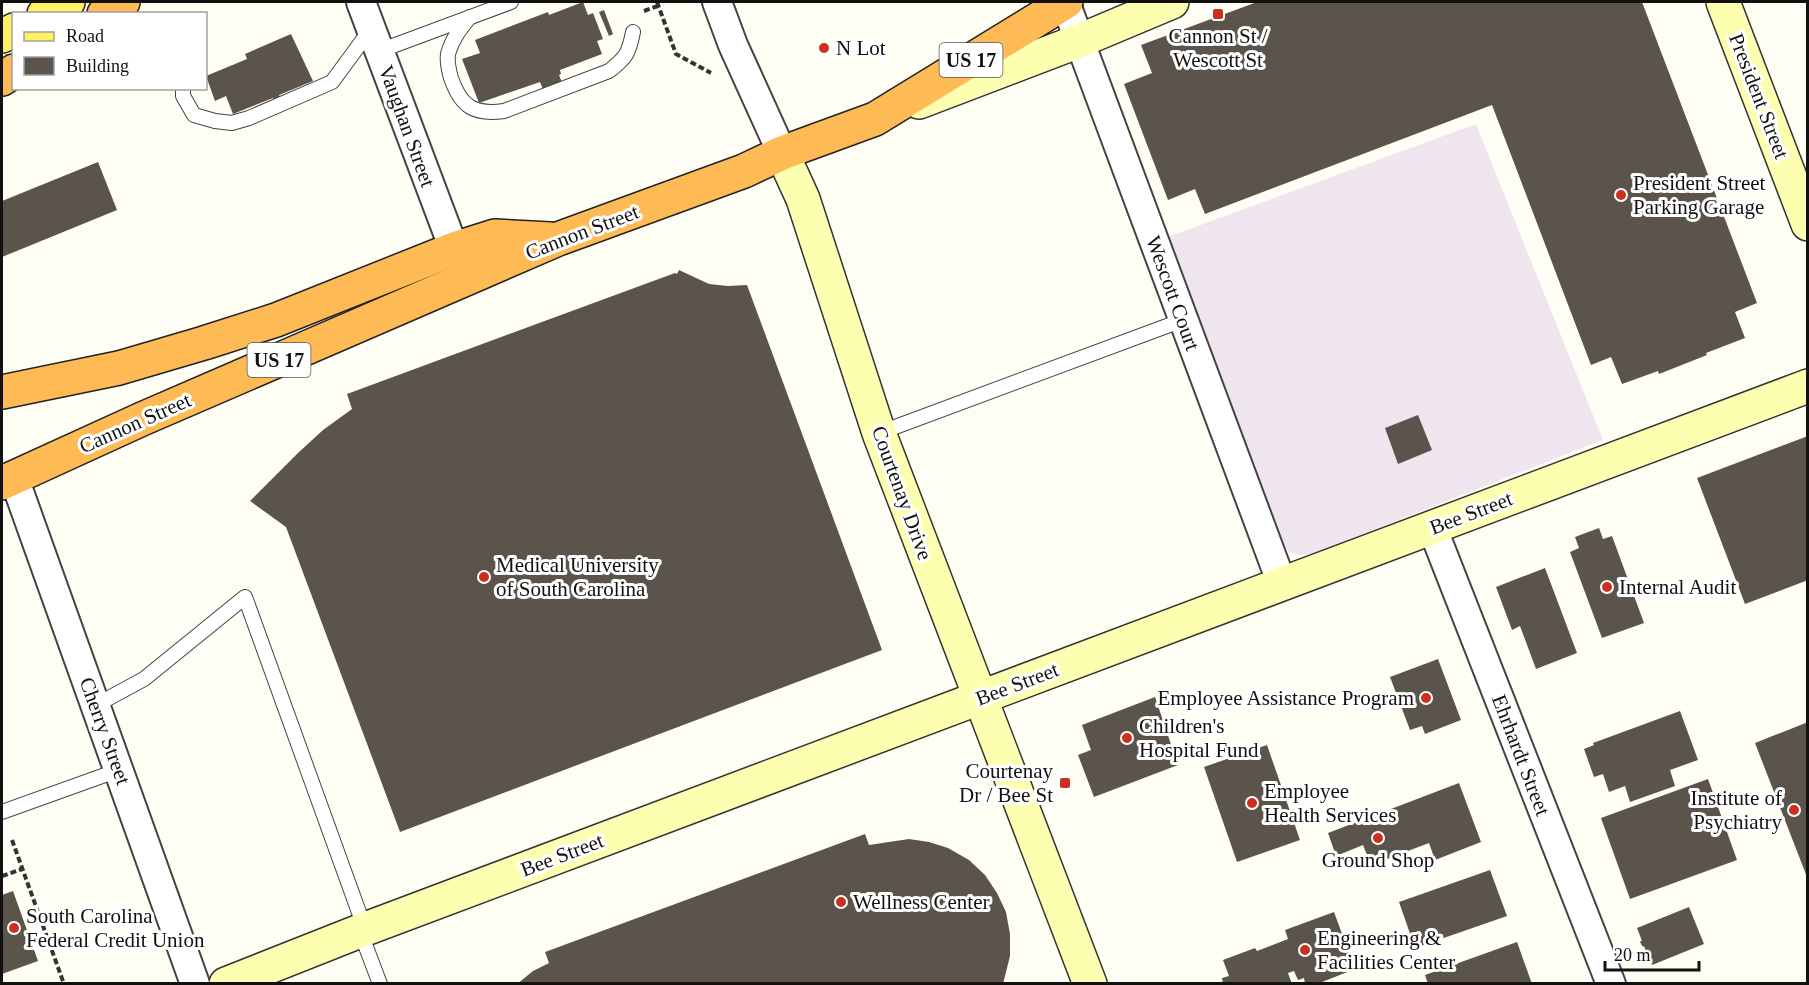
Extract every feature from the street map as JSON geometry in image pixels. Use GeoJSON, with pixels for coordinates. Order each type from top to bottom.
{"type":"FeatureCollection","features":[{"type":"Feature","properties":{"kind":"highway"},"geometry":{"type":"LineString","coordinates":[[107,12],[123,2]]}},
{"type":"Feature","properties":{"kind":"highway","name":"US 17"},"geometry":{"type":"LineString","coordinates":[[875,119],[1065,2]]}},
{"type":"Feature","properties":{"kind":"highway","name":"Cannon Street"},"geometry":{"type":"LineString","coordinates":[[8,481],[142,419],[558,239],[744,171],[782,153],[875,119]]}},
{"type":"Feature","properties":{"kind":"highway"},"geometry":{"type":"LineString","coordinates":[[2,392],[119,368],[214,340],[276,320],[454,249],[495,236],[558,239]]}},
{"type":"Feature","properties":{"kind":"street","name":"Vaughan Street"},"geometry":{"type":"LineString","coordinates":[[361,2],[454,249]]}},
{"type":"Feature","properties":{"kind":"street","name":"Courtenay Drive"},"geometry":{"type":"LineString","coordinates":[[717,2],[733,45],[803,199],[879,433],[1090,984]]}},
{"type":"Feature","properties":{"kind":"street","name":"Wescott Court"},"geometry":{"type":"LineString","coordinates":[[1065,2],[1282,584]]}},
{"type":"Feature","properties":{"kind":"street","name":"Cannon Street"},"geometry":{"type":"LineString","coordinates":[[875,119],[1172,2]]}},
{"type":"Feature","properties":{"kind":"street","name":"President Street"},"geometry":{"type":"LineString","coordinates":[[1723,2],[1808,224]]}},
{"type":"Feature","properties":{"kind":"street","name":"Bee Street"},"geometry":{"type":"LineString","coordinates":[[226,984],[362,930],[1808,386]]}},
{"type":"Feature","properties":{"kind":"street","name":"Cherry Street"},"geometry":{"type":"LineString","coordinates":[[8,481],[96,705],[195,984]]}},
{"type":"Feature","properties":{"kind":"street","name":"Ehrhardt Street"},"geometry":{"type":"LineString","coordinates":[[1432,527],[1611,984]]}},
{"type":"Feature","properties":{"kind":"lane"},"geometry":{"type":"LineString","coordinates":[[183,90],[183,96],[194,116],[232,123],[249,118],[332,82],[375,40],[470,17],[512,2]]}},
{"type":"Feature","properties":{"kind":"lane"},"geometry":{"type":"LineString","coordinates":[[470,17],[455,35],[447,57],[450,74],[463,103],[474,110],[488,113],[504,111],[609,71],[624,60],[630,48],[633,32]]}},
{"type":"Feature","properties":{"kind":"lane"},"geometry":{"type":"LineString","coordinates":[[879,433],[1183,320]]}},
{"type":"Feature","properties":{"kind":"lane"},"geometry":{"type":"LineString","coordinates":[[96,705],[144,679],[245,597],[380,984]]}},
{"type":"Feature","properties":{"kind":"lane"},"geometry":{"type":"LineString","coordinates":[[2,812],[119,770]]}},
{"type":"Feature","properties":{"kind":"path"},"geometry":{"type":"LineString","coordinates":[[657,2],[676,54],[712,74]]}},
{"type":"Feature","properties":{"kind":"path"},"geometry":{"type":"LineString","coordinates":[[12,840],[64,984]]}},
{"type":"Feature","properties":{"kind":"path"},"geometry":{"type":"LineString","coordinates":[[2,876],[22,868]]}},
{"type":"Feature","properties":{"kind":"shaded area"},"geometry":{"type":"Polygon","coordinates":[[[1476,124],[1603,440],[1313,553],[1299,555],[1289,552],[1281,540],[1165,238],[1476,124]]]}},
{"type":"Feature","properties":{"kind":"building"},"geometry":{"type":"Polygon","coordinates":[[[583,2],[588,15],[593,13],[603,39],[597,41],[602,54],[560,70],[559,75],[563,85],[544,92],[540,82],[479,103],[462,59],[480,53],[475,40],[548,12],[549,15],[583,2]]]}},
{"type":"Feature","properties":{"kind":"building","name":"President Street Parking Garage"},"geometry":{"type":"Polygon","coordinates":[[[1257,2],[1642,2],[1757,303],[1735,312],[1745,338],[1659,374],[1658,371],[1622,384],[1611,357],[1591,365],[1492,105],[1205,214],[1195,189],[1168,200],[1124,84],[1152,73],[1141,45],[1257,2]]]}},
{"type":"Feature","properties":{"kind":"building"},"geometry":{"type":"Polygon","coordinates":[[[604,10],[613,34],[609,36],[599,12],[604,10]]]}},
{"type":"Feature","properties":{"kind":"building"},"geometry":{"type":"Polygon","coordinates":[[[291,34],[313,81],[279,95],[282,101],[275,104],[273,98],[233,114],[226,96],[215,101],[207,76],[247,59],[245,54],[291,34]]]}},
{"type":"Feature","properties":{"kind":"building"},"geometry":{"type":"Polygon","coordinates":[[[98,162],[117,210],[2,257],[2,201],[98,162]]]}},
{"type":"Feature","properties":{"kind":"building"},"geometry":{"type":"Polygon","coordinates":[[[679,270],[709,284],[747,285],[882,650],[400,832],[286,527],[250,501],[323,430],[352,409],[347,394],[677,274],[679,270]]]}},
{"type":"Feature","properties":{"kind":"building"},"geometry":{"type":"Polygon","coordinates":[[[1418,415],[1432,450],[1398,464],[1385,428],[1418,415]]]}},
{"type":"Feature","properties":{"kind":"building"},"geometry":{"type":"Polygon","coordinates":[[[1808,436],[1808,580],[1745,604],[1697,478],[1808,436]]]}},
{"type":"Feature","properties":{"kind":"building","name":"Internal Audit"},"geometry":{"type":"Polygon","coordinates":[[[1599,528],[1603,539],[1612,536],[1644,623],[1602,638],[1570,552],[1579,548],[1575,537],[1599,528]]]}},
{"type":"Feature","properties":{"kind":"building"},"geometry":{"type":"Polygon","coordinates":[[[1545,568],[1577,653],[1536,669],[1520,626],[1512,630],[1496,587],[1545,568]]]}},
{"type":"Feature","properties":{"kind":"building","name":"Employee Assistance Program"},"geometry":{"type":"Polygon","coordinates":[[[1438,659],[1461,720],[1425,734],[1422,726],[1410,730],[1390,677],[1438,659]]]}},
{"type":"Feature","properties":{"kind":"building","name":"Children's Hospital Fund"},"geometry":{"type":"Polygon","coordinates":[[[1155,697],[1178,765],[1094,797],[1078,755],[1091,750],[1082,725],[1155,697]]]}},
{"type":"Feature","properties":{"kind":"building"},"geometry":{"type":"Polygon","coordinates":[[[1680,711],[1698,760],[1670,770],[1675,786],[1630,802],[1625,786],[1609,792],[1603,774],[1594,777],[1584,749],[1594,745],[1593,743],[1680,711]]]}},
{"type":"Feature","properties":{"kind":"building","name":"Institute of Psychiatry"},"geometry":{"type":"Polygon","coordinates":[[[1808,722],[1808,877],[1807,877],[1755,743],[1808,722]]]}},
{"type":"Feature","properties":{"kind":"building","name":"Employee Health Services"},"geometry":{"type":"Polygon","coordinates":[[[1267,745],[1300,840],[1237,862],[1204,767],[1267,745]]]}},
{"type":"Feature","properties":{"kind":"building"},"geometry":{"type":"Polygon","coordinates":[[[1708,779],[1737,860],[1630,899],[1601,818],[1708,779]]]}},
{"type":"Feature","properties":{"kind":"building"},"geometry":{"type":"Polygon","coordinates":[[[1459,783],[1481,842],[1435,860],[1429,843],[1371,865],[1363,845],[1336,856],[1328,833],[1459,783]]]}},
{"type":"Feature","properties":{"kind":"building","name":"Wellness Center"},"geometry":{"type":"Polygon","coordinates":[[[865,834],[869,845],[909,839],[948,848],[969,860],[985,875],[1006,912],[1010,934],[1010,956],[1003,984],[517,984],[533,971],[549,963],[545,952],[865,834]]]}},
{"type":"Feature","properties":{"kind":"building"},"geometry":{"type":"Polygon","coordinates":[[[1490,870],[1507,916],[1415,948],[1399,902],[1490,870]]]}},
{"type":"Feature","properties":{"kind":"building","name":"South Carolina Federal Credit Union"},"geometry":{"type":"Polygon","coordinates":[[[13,891],[38,961],[2,974],[2,895],[13,891]]]}},
{"type":"Feature","properties":{"kind":"building"},"geometry":{"type":"Polygon","coordinates":[[[1689,907],[1704,944],[1652,965],[1641,944],[1637,928],[1689,907]]]}},
{"type":"Feature","properties":{"kind":"building","name":"Engineering & Facilities Center"},"geometry":{"type":"Polygon","coordinates":[[[1334,912],[1355,969],[1317,984],[1305,984],[1304,978],[1298,980],[1294,971],[1288,973],[1292,984],[1223,984],[1222,978],[1229,976],[1223,960],[1255,948],[1257,951],[1288,939],[1285,930],[1334,912]]]}},
{"type":"Feature","properties":{"kind":"building"},"geometry":{"type":"Polygon","coordinates":[[[1517,942],[1532,984],[1428,984],[1425,975],[1517,942]]]}},
{"type":"Feature","properties":{"kind":"place","name":"Cannon St / Wescott St"},"geometry":{"type":"Point","coordinates":[1218,14]}},
{"type":"Feature","properties":{"kind":"place","name":"N Lot"},"geometry":{"type":"Point","coordinates":[824,48]}},
{"type":"Feature","properties":{"kind":"place","name":"President Street Parking Garage"},"geometry":{"type":"Point","coordinates":[1621,195]}},
{"type":"Feature","properties":{"kind":"place","name":"Medical University of South Carolina"},"geometry":{"type":"Point","coordinates":[484,577]}},
{"type":"Feature","properties":{"kind":"place","name":"Internal Audit"},"geometry":{"type":"Point","coordinates":[1607,587]}},
{"type":"Feature","properties":{"kind":"place","name":"Employee Assistance Program"},"geometry":{"type":"Point","coordinates":[1426,698]}},
{"type":"Feature","properties":{"kind":"place","name":"Children's Hospital Fund"},"geometry":{"type":"Point","coordinates":[1127,738]}},
{"type":"Feature","properties":{"kind":"place","name":"Courtenay Dr / Bee St"},"geometry":{"type":"Point","coordinates":[1065,783]}},
{"type":"Feature","properties":{"kind":"place","name":"Employee Health Services"},"geometry":{"type":"Point","coordinates":[1252,803]}},
{"type":"Feature","properties":{"kind":"place","name":"Institute of Psychiatry"},"geometry":{"type":"Point","coordinates":[1794,810]}},
{"type":"Feature","properties":{"kind":"place","name":"Ground Shop"},"geometry":{"type":"Point","coordinates":[1378,838]}},
{"type":"Feature","properties":{"kind":"place","name":"Wellness Center"},"geometry":{"type":"Point","coordinates":[841,902]}},
{"type":"Feature","properties":{"kind":"place","name":"South Carolina Federal Credit Union"},"geometry":{"type":"Point","coordinates":[14,928]}},
{"type":"Feature","properties":{"kind":"place","name":"Engineering & Facilities Center"},"geometry":{"type":"Point","coordinates":[1305,950]}}]}
